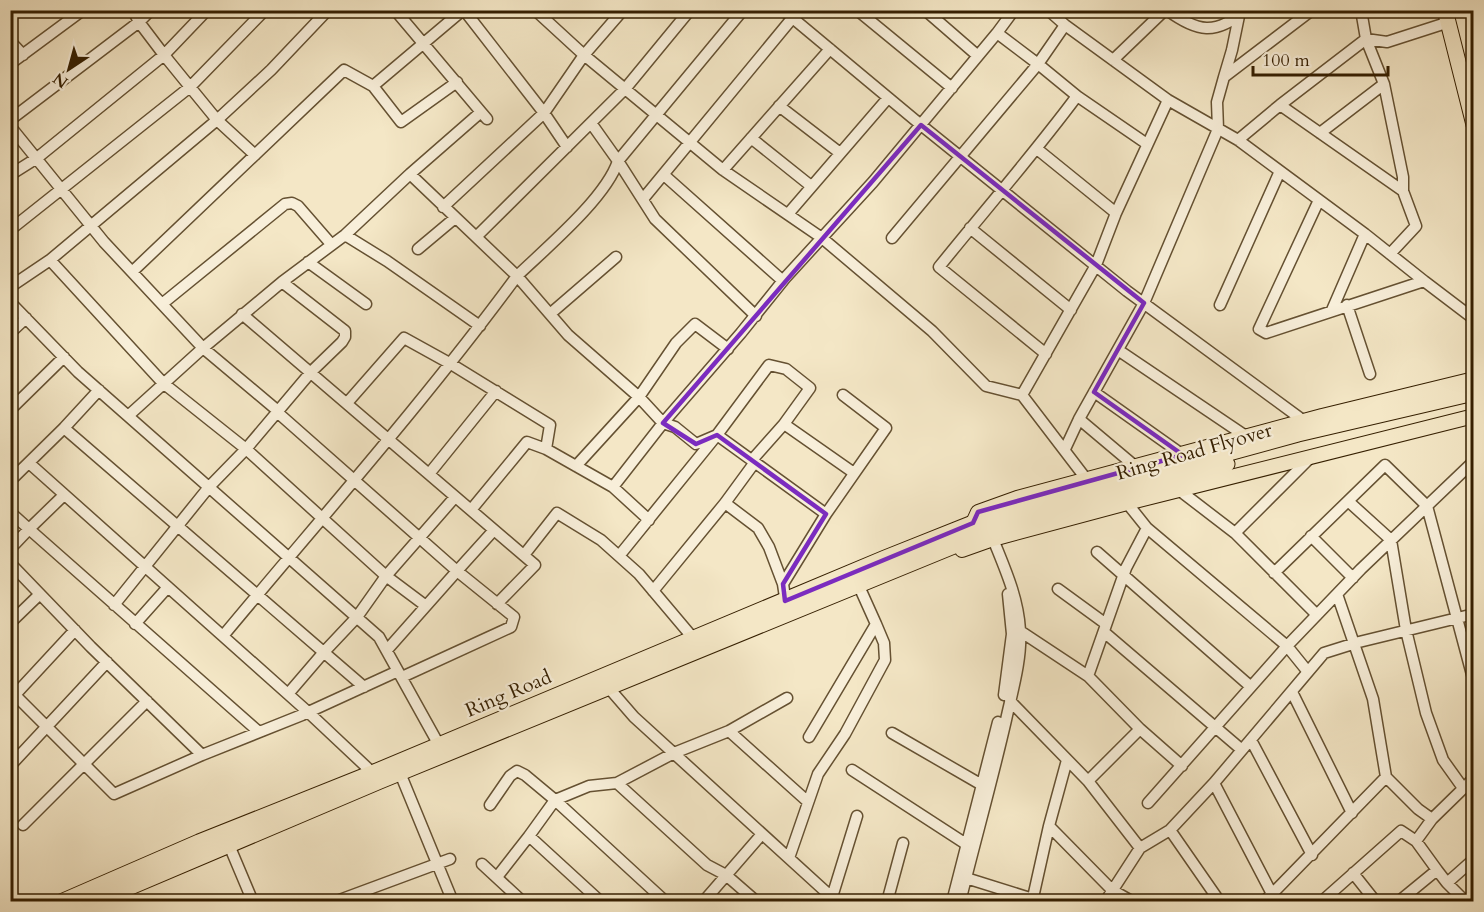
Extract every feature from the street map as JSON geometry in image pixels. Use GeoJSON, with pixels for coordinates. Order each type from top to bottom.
{"type":"FeatureCollection","features":[{"type":"Feature","properties":{"kind":"highway"},"geometry":{"type":"LineString","coordinates":[[1448,14],[1463,46],[1473,95]]}},
{"type":"Feature","properties":{"kind":"highway"},"geometry":{"type":"LineString","coordinates":[[1448,14],[1473,125]]}},
{"type":"Feature","properties":{"kind":"highway","name":"Ring Road Flyover"},"geometry":{"type":"LineString","coordinates":[[973,523],[1298,434],[1473,393]]}},
{"type":"Feature","properties":{"kind":"highway","name":"Ring Road Flyover"},"geometry":{"type":"LineString","coordinates":[[931,554],[993,530],[1289,446],[1473,403]]}},
{"type":"Feature","properties":{"kind":"highway","name":"Ring Road"},"geometry":{"type":"LineString","coordinates":[[61,902],[199,842],[376,777],[400,773],[608,687],[788,606],[885,558],[973,523]]}},
{"type":"Feature","properties":{"kind":"highway","name":"Ring Road"},"geometry":{"type":"LineString","coordinates":[[95,902],[229,845],[376,777],[439,745],[693,638],[858,584],[931,554]]}},
{"type":"Feature","properties":{"kind":"main road"},"geometry":{"type":"LineString","coordinates":[[973,523],[978,512],[1017,498],[1473,379]]}},
{"type":"Feature","properties":{"kind":"main road"},"geometry":{"type":"LineString","coordinates":[[931,554],[940,558],[993,539],[1127,503],[1473,416]]}},
{"type":"Feature","properties":{"kind":"street"},"geometry":{"type":"LineString","coordinates":[[10,64],[83,10]]}},
{"type":"Feature","properties":{"kind":"street"},"geometry":{"type":"LineString","coordinates":[[133,10],[139,22],[164,55],[217,120],[255,155]]}},
{"type":"Feature","properties":{"kind":"street"},"geometry":{"type":"LineString","coordinates":[[10,120],[139,22],[151,10]]}},
{"type":"Feature","properties":{"kind":"street"},"geometry":{"type":"LineString","coordinates":[[10,175],[37,158],[164,55],[207,10]]}},
{"type":"Feature","properties":{"kind":"street"},"geometry":{"type":"LineString","coordinates":[[10,230],[190,87],[265,10]]}},
{"type":"Feature","properties":{"kind":"street"},"geometry":{"type":"LineString","coordinates":[[10,287],[50,260],[217,120],[272,70],[328,10]]}},
{"type":"Feature","properties":{"kind":"street"},"geometry":{"type":"LineString","coordinates":[[128,416],[242,314],[308,261],[345,235],[410,174],[484,115],[395,10]]}},
{"type":"Feature","properties":{"kind":"street"},"geometry":{"type":"LineString","coordinates":[[373,86],[464,10],[567,147]]}},
{"type":"Feature","properties":{"kind":"street"},"geometry":{"type":"LineString","coordinates":[[535,10],[584,55],[723,170],[822,238],[932,330],[986,386],[1023,395],[1087,480]]}},
{"type":"Feature","properties":{"kind":"street"},"geometry":{"type":"LineString","coordinates":[[443,207],[543,113],[584,55],[623,10]]}},
{"type":"Feature","properties":{"kind":"street"},"geometry":{"type":"LineString","coordinates":[[476,237],[625,89],[690,10]]}},
{"type":"Feature","properties":{"kind":"street"},"geometry":{"type":"LineString","coordinates":[[223,636],[452,364],[517,276],[594,200],[615,170],[618,160],[743,10]]}},
{"type":"Feature","properties":{"kind":"street"},"geometry":{"type":"LineString","coordinates":[[857,10],[952,88]]}},
{"type":"Feature","properties":{"kind":"street"},"geometry":{"type":"LineString","coordinates":[[925,10],[978,56]]}},
{"type":"Feature","properties":{"kind":"street"},"geometry":{"type":"LineString","coordinates":[[1048,10],[1065,25],[1168,100],[1238,140],[1365,234],[1473,319]]}},
{"type":"Feature","properties":{"kind":"street"},"geometry":{"type":"LineString","coordinates":[[1113,60],[1166,10],[1180,20],[1200,28],[1222,27],[1238,12]]}},
{"type":"Feature","properties":{"kind":"street"},"geometry":{"type":"LineString","coordinates":[[1224,77],[1312,10]]}},
{"type":"Feature","properties":{"kind":"street"},"geometry":{"type":"LineString","coordinates":[[1361,10],[1366,39],[1384,84],[1403,177],[1403,191],[1416,226],[1390,254]]}},
{"type":"Feature","properties":{"kind":"street"},"geometry":{"type":"LineString","coordinates":[[613,487],[663,423],[756,316],[783,281],[873,182],[952,88],[997,33],[1008,12]]}},
{"type":"Feature","properties":{"kind":"street"},"geometry":{"type":"LineString","coordinates":[[1065,449],[1079,419],[1144,303],[1218,129],[1217,102],[1232,50],[1238,12]]}},
{"type":"Feature","properties":{"kind":"street"},"geometry":{"type":"LineString","coordinates":[[643,199],[791,13],[888,98],[1096,265],[1305,421]]}},
{"type":"Feature","properties":{"kind":"street"},"geometry":{"type":"LineString","coordinates":[[1238,140],[1366,39],[1387,42],[1448,14]]}},
{"type":"Feature","properties":{"kind":"street"},"geometry":{"type":"LineString","coordinates":[[892,238],[1038,64],[1065,25]]}},
{"type":"Feature","properties":{"kind":"street"},"geometry":{"type":"LineString","coordinates":[[997,33],[1077,96],[1147,144]]}},
{"type":"Feature","properties":{"kind":"street"},"geometry":{"type":"LineString","coordinates":[[10,40],[22,55]]}},
{"type":"Feature","properties":{"kind":"street"},"geometry":{"type":"LineString","coordinates":[[723,170],[830,49]]}},
{"type":"Feature","properties":{"kind":"street"},"geometry":{"type":"LineString","coordinates":[[132,272],[344,70],[373,86],[400,122],[457,82]]}},
{"type":"Feature","properties":{"kind":"street"},"geometry":{"type":"LineString","coordinates":[[1320,133],[1384,84]]}},
{"type":"Feature","properties":{"kind":"street"},"geometry":{"type":"LineString","coordinates":[[1046,354],[939,267],[1002,188],[1037,149],[1077,96]]}},
{"type":"Feature","properties":{"kind":"street"},"geometry":{"type":"LineString","coordinates":[[788,214],[888,98]]}},
{"type":"Feature","properties":{"kind":"street"},"geometry":{"type":"LineString","coordinates":[[1023,395],[1096,265],[1116,213],[1168,100]]}},
{"type":"Feature","properties":{"kind":"street"},"geometry":{"type":"LineString","coordinates":[[1281,105],[1403,191]]}},
{"type":"Feature","properties":{"kind":"street"},"geometry":{"type":"LineString","coordinates":[[779,106],[840,153]]}},
{"type":"Feature","properties":{"kind":"street"},"geometry":{"type":"LineString","coordinates":[[591,123],[618,160],[655,219],[756,316]]}},
{"type":"Feature","properties":{"kind":"street"},"geometry":{"type":"LineString","coordinates":[[10,126],[91,226],[202,348],[278,411],[354,482],[457,571],[514,617],[511,627],[202,755],[114,794],[12,695],[75,630]]}},
{"type":"Feature","properties":{"kind":"street"},"geometry":{"type":"LineString","coordinates":[[751,138],[811,186]]}},
{"type":"Feature","properties":{"kind":"street"},"geometry":{"type":"LineString","coordinates":[[1037,149],[1116,213]]}},
{"type":"Feature","properties":{"kind":"street"},"geometry":{"type":"LineString","coordinates":[[1220,305],[1280,171]]}},
{"type":"Feature","properties":{"kind":"street"},"geometry":{"type":"LineString","coordinates":[[410,174],[517,276],[568,335],[639,397],[663,423],[675,427],[696,444],[717,435]]}},
{"type":"Feature","properties":{"kind":"street"},"geometry":{"type":"LineString","coordinates":[[664,174],[783,281]]}},
{"type":"Feature","properties":{"kind":"street"},"geometry":{"type":"LineString","coordinates":[[1319,200],[1259,329],[1266,333],[1424,281]]}},
{"type":"Feature","properties":{"kind":"street"},"geometry":{"type":"LineString","coordinates":[[162,304],[285,204],[292,203],[298,206],[331,244]]}},
{"type":"Feature","properties":{"kind":"street"},"geometry":{"type":"LineString","coordinates":[[418,249],[455,218]]}},
{"type":"Feature","properties":{"kind":"street"},"geometry":{"type":"LineString","coordinates":[[970,228],[1071,310]]}},
{"type":"Feature","properties":{"kind":"street"},"geometry":{"type":"LineString","coordinates":[[1332,310],[1365,234]]}},
{"type":"Feature","properties":{"kind":"street"},"geometry":{"type":"LineString","coordinates":[[345,235],[387,261],[480,326]]}},
{"type":"Feature","properties":{"kind":"street"},"geometry":{"type":"LineString","coordinates":[[550,314],[616,257]]}},
{"type":"Feature","properties":{"kind":"street"},"geometry":{"type":"LineString","coordinates":[[50,260],[163,383],[246,449],[386,576],[426,606]]}},
{"type":"Feature","properties":{"kind":"street"},"geometry":{"type":"LineString","coordinates":[[308,261],[366,304]]}},
{"type":"Feature","properties":{"kind":"street"},"geometry":{"type":"LineString","coordinates":[[114,605],[208,487],[246,449],[345,337],[345,332],[282,282]]}},
{"type":"Feature","properties":{"kind":"street"},"geometry":{"type":"LineString","coordinates":[[10,302],[99,390],[380,637],[439,745]]}},
{"type":"Feature","properties":{"kind":"street"},"geometry":{"type":"LineString","coordinates":[[1347,305],[1370,374]]}},
{"type":"Feature","properties":{"kind":"street"},"geometry":{"type":"LineString","coordinates":[[242,314],[535,565],[497,604]]}},
{"type":"Feature","properties":{"kind":"street"},"geometry":{"type":"LineString","coordinates":[[10,333],[26,318]]}},
{"type":"Feature","properties":{"kind":"street"},"geometry":{"type":"LineString","coordinates":[[576,466],[639,397],[676,343],[695,324],[728,349]]}},
{"type":"Feature","properties":{"kind":"street"},"geometry":{"type":"LineString","coordinates":[[347,403],[404,338],[452,364],[550,425],[546,449]]}},
{"type":"Feature","properties":{"kind":"street"},"geometry":{"type":"LineString","coordinates":[[1118,350],[1247,437]]}},
{"type":"Feature","properties":{"kind":"street"},"geometry":{"type":"LineString","coordinates":[[10,410],[64,357]]}},
{"type":"Feature","properties":{"kind":"street"},"geometry":{"type":"LineString","coordinates":[[620,556],[770,365],[786,369],[810,388],[753,461],[725,503],[653,591]]}},
{"type":"Feature","properties":{"kind":"street"},"geometry":{"type":"LineString","coordinates":[[10,481],[99,390]]}},
{"type":"Feature","properties":{"kind":"street"},"geometry":{"type":"LineString","coordinates":[[429,474],[496,391]]}},
{"type":"Feature","properties":{"kind":"street"},"geometry":{"type":"LineString","coordinates":[[1094,392],[1184,455]]}},
{"type":"Feature","properties":{"kind":"street"},"geometry":{"type":"LineString","coordinates":[[783,584],[826,514],[886,428],[843,395]]}},
{"type":"Feature","properties":{"kind":"street"},"geometry":{"type":"LineString","coordinates":[[1079,419],[1136,467]]}},
{"type":"Feature","properties":{"kind":"street"},"geometry":{"type":"LineString","coordinates":[[784,424],[854,473]]}},
{"type":"Feature","properties":{"kind":"street"},"geometry":{"type":"LineString","coordinates":[[64,428],[364,687]]}},
{"type":"Feature","properties":{"kind":"street"},"geometry":{"type":"LineString","coordinates":[[717,435],[826,514]]}},
{"type":"Feature","properties":{"kind":"street"},"geometry":{"type":"LineString","coordinates":[[471,510],[527,442],[546,449],[613,487],[649,520]]}},
{"type":"Feature","properties":{"kind":"street"},"geometry":{"type":"LineString","coordinates":[[1234,533],[1312,456]]}},
{"type":"Feature","properties":{"kind":"street"},"geometry":{"type":"LineString","coordinates":[[1148,803],[1287,646],[1390,540],[1473,461]]}},
{"type":"Feature","properties":{"kind":"street"},"geometry":{"type":"LineString","coordinates":[[29,463],[308,712],[376,777]]}},
{"type":"Feature","properties":{"kind":"street"},"geometry":{"type":"LineString","coordinates":[[1274,573],[1385,465],[1427,506],[1473,682]]}},
{"type":"Feature","properties":{"kind":"street"},"geometry":{"type":"LineString","coordinates":[[1179,490],[1234,533],[1317,615]]}},
{"type":"Feature","properties":{"kind":"street"},"geometry":{"type":"LineString","coordinates":[[10,549],[64,495]]}},
{"type":"Feature","properties":{"kind":"street"},"geometry":{"type":"LineString","coordinates":[[288,694],[357,617],[386,576],[455,497]]}},
{"type":"Feature","properties":{"kind":"street"},"geometry":{"type":"LineString","coordinates":[[1348,501],[1390,540],[1406,630],[1426,712],[1443,760],[1463,788]]}},
{"type":"Feature","properties":{"kind":"street"},"geometry":{"type":"LineString","coordinates":[[725,503],[758,528],[783,584],[788,606]]}},
{"type":"Feature","properties":{"kind":"street"},"geometry":{"type":"LineString","coordinates":[[1127,503],[1147,528],[1287,646],[1308,672]]}},
{"type":"Feature","properties":{"kind":"street"},"geometry":{"type":"LineString","coordinates":[[10,512],[259,732]]}},
{"type":"Feature","properties":{"kind":"street"},"geometry":{"type":"LineString","coordinates":[[524,555],[557,513],[602,540],[620,556],[639,574],[693,638]]}},
{"type":"Feature","properties":{"kind":"street"},"geometry":{"type":"LineString","coordinates":[[1088,676],[1124,575],[1147,528]]}},
{"type":"Feature","properties":{"kind":"street"},"geometry":{"type":"LineString","coordinates":[[387,650],[494,530]]}},
{"type":"Feature","properties":{"kind":"street"},"geometry":{"type":"LineString","coordinates":[[1311,536],[1353,578]]}},
{"type":"Feature","properties":{"kind":"street"},"geometry":{"type":"LineString","coordinates":[[960,902],[1010,702],[1016,630],[1013,586],[993,539]]}},
{"type":"Feature","properties":{"kind":"street"},"geometry":{"type":"LineString","coordinates":[[1097,552],[1250,686]]}},
{"type":"Feature","properties":{"kind":"street"},"geometry":{"type":"LineString","coordinates":[[10,563],[202,755]]}},
{"type":"Feature","properties":{"kind":"street"},"geometry":{"type":"LineString","coordinates":[[789,858],[818,774],[844,734],[885,660],[884,643],[858,584]]}},
{"type":"Feature","properties":{"kind":"street"},"geometry":{"type":"LineString","coordinates":[[135,624],[168,587]]}},
{"type":"Feature","properties":{"kind":"street"},"geometry":{"type":"LineString","coordinates":[[1058,589],[1242,750]]}},
{"type":"Feature","properties":{"kind":"street"},"geometry":{"type":"LineString","coordinates":[[10,623],[40,594]]}},
{"type":"Feature","properties":{"kind":"street"},"geometry":{"type":"LineString","coordinates":[[1337,594],[1373,699],[1386,777],[1418,809],[1432,819]]}},
{"type":"Feature","properties":{"kind":"street"},"geometry":{"type":"LineString","coordinates":[[1105,902],[1140,848],[1170,830],[1214,783],[1324,654],[1355,643],[1473,614]]}},
{"type":"Feature","properties":{"kind":"street"},"geometry":{"type":"LineString","coordinates":[[809,737],[876,624]]}},
{"type":"Feature","properties":{"kind":"street"},"geometry":{"type":"LineString","coordinates":[[1016,630],[1088,676],[1140,729],[1182,766]]}},
{"type":"Feature","properties":{"kind":"street"},"geometry":{"type":"LineString","coordinates":[[10,766],[107,662]]}},
{"type":"Feature","properties":{"kind":"street"},"geometry":{"type":"LineString","coordinates":[[952,902],[1013,664]]}},
{"type":"Feature","properties":{"kind":"street"},"geometry":{"type":"LineString","coordinates":[[608,687],[634,717],[835,899],[856,816]]}},
{"type":"Feature","properties":{"kind":"street"},"geometry":{"type":"LineString","coordinates":[[1292,692],[1352,813]]}},
{"type":"Feature","properties":{"kind":"street"},"geometry":{"type":"LineString","coordinates":[[497,877],[555,800],[589,786],[617,783],[674,753],[729,731],[787,698]]}},
{"type":"Feature","properties":{"kind":"street"},"geometry":{"type":"LineString","coordinates":[[23,825],[147,702]]}},
{"type":"Feature","properties":{"kind":"street"},"geometry":{"type":"LineString","coordinates":[[1010,702],[1088,781],[1140,848]]}},
{"type":"Feature","properties":{"kind":"street"},"geometry":{"type":"LineString","coordinates":[[1088,781],[1140,729]]}},
{"type":"Feature","properties":{"kind":"street"},"geometry":{"type":"LineString","coordinates":[[729,731],[807,801]]}},
{"type":"Feature","properties":{"kind":"street"},"geometry":{"type":"LineString","coordinates":[[892,733],[981,785]]}},
{"type":"Feature","properties":{"kind":"street"},"geometry":{"type":"LineString","coordinates":[[1251,740],[1312,855]]}},
{"type":"Feature","properties":{"kind":"street"},"geometry":{"type":"LineString","coordinates":[[966,878],[1033,901],[1049,826],[1067,760]]}},
{"type":"Feature","properties":{"kind":"street"},"geometry":{"type":"LineString","coordinates":[[852,770],[966,844]]}},
{"type":"Feature","properties":{"kind":"street"},"geometry":{"type":"LineString","coordinates":[[490,805],[510,777],[517,771],[525,775],[666,902]]}},
{"type":"Feature","properties":{"kind":"street"},"geometry":{"type":"LineString","coordinates":[[400,773],[453,902]]}},
{"type":"Feature","properties":{"kind":"street"},"geometry":{"type":"LineString","coordinates":[[1263,902],[1312,855],[1386,777]]}},
{"type":"Feature","properties":{"kind":"street"},"geometry":{"type":"LineString","coordinates":[[1416,841],[1432,819],[1473,778]]}},
{"type":"Feature","properties":{"kind":"street"},"geometry":{"type":"LineString","coordinates":[[617,783],[707,865],[726,875],[757,902]]}},
{"type":"Feature","properties":{"kind":"street"},"geometry":{"type":"LineString","coordinates":[[1214,783],[1272,894]]}},
{"type":"Feature","properties":{"kind":"street"},"geometry":{"type":"LineString","coordinates":[[1049,826],[1112,890],[1133,902]]}},
{"type":"Feature","properties":{"kind":"street"},"geometry":{"type":"LineString","coordinates":[[1170,830],[1220,902]]}},
{"type":"Feature","properties":{"kind":"street"},"geometry":{"type":"LineString","coordinates":[[1321,902],[1401,831],[1416,841],[1447,883],[1466,902]]}},
{"type":"Feature","properties":{"kind":"street"},"geometry":{"type":"LineString","coordinates":[[703,902],[762,834]]}},
{"type":"Feature","properties":{"kind":"street"},"geometry":{"type":"LineString","coordinates":[[529,836],[601,902]]}},
{"type":"Feature","properties":{"kind":"street"},"geometry":{"type":"LineString","coordinates":[[888,902],[903,843]]}},
{"type":"Feature","properties":{"kind":"street"},"geometry":{"type":"LineString","coordinates":[[229,845],[253,902]]}},
{"type":"Feature","properties":{"kind":"street"},"geometry":{"type":"LineString","coordinates":[[334,902],[450,859]]}},
{"type":"Feature","properties":{"kind":"street"},"geometry":{"type":"LineString","coordinates":[[1447,883],[1473,859]]}},
{"type":"Feature","properties":{"kind":"street"},"geometry":{"type":"LineString","coordinates":[[482,864],[523,902]]}},
{"type":"Feature","properties":{"kind":"street"},"geometry":{"type":"LineString","coordinates":[[1398,902],[1437,870]]}},
{"type":"Feature","properties":{"kind":"street"},"geometry":{"type":"LineString","coordinates":[[1353,873],[1376,902]]}},
{"type":"Feature","properties":{"kind":"highlighted area"},"geometry":{"type":"Polygon","coordinates":[[[921,125],[1144,303],[1094,392],[1183,455],[978,512],[973,523],[785,601],[783,584],[826,514],[717,435],[696,444],[663,423],[921,125]]]}}]}
